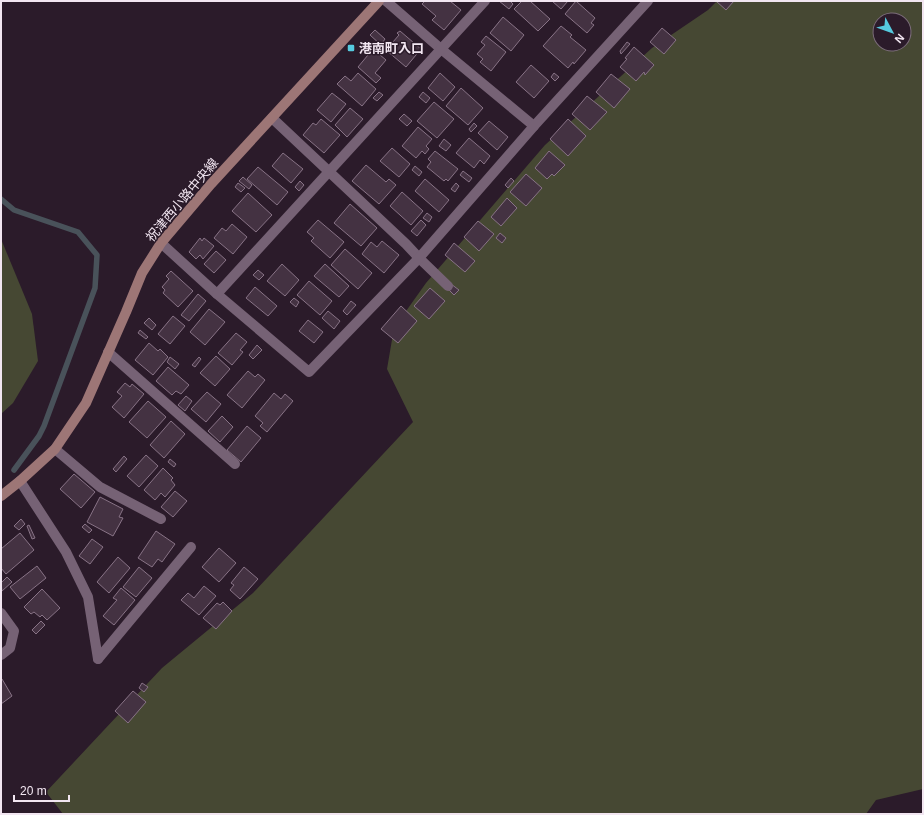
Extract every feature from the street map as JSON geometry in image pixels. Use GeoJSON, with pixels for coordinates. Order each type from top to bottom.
{"type":"FeatureCollection","features":[{"type":"Feature","properties":{"kind":"main road","name":"祝津西小路中央線"},"geometry":{"type":"LineString","coordinates":[[1,496],[55,449],[86,403],[142,273],[161,242],[211,184],[379,1]]}},
{"type":"Feature","properties":{"kind":"street"},"geometry":{"type":"LineString","coordinates":[[386,1],[534,126]]}},
{"type":"Feature","properties":{"kind":"street"},"geometry":{"type":"LineString","coordinates":[[217,294],[485,1]]}},
{"type":"Feature","properties":{"kind":"street"},"geometry":{"type":"LineString","coordinates":[[161,242],[217,294],[309,372],[418,258],[534,126],[647,2]]}},
{"type":"Feature","properties":{"kind":"street"},"geometry":{"type":"LineString","coordinates":[[272,118],[406,244],[418,258],[448,286]]}},
{"type":"Feature","properties":{"kind":"street"},"geometry":{"type":"LineString","coordinates":[[108,352],[235,464]]}},
{"type":"Feature","properties":{"kind":"street"},"geometry":{"type":"LineString","coordinates":[[55,449],[100,486],[161,519]]}},
{"type":"Feature","properties":{"kind":"street"},"geometry":{"type":"LineString","coordinates":[[20,481],[66,552],[88,597],[98,659],[191,547]]}},
{"type":"Feature","properties":{"kind":"street"},"geometry":{"type":"LineString","coordinates":[[1,613],[14,631],[10,648],[1,655]]}},
{"type":"Feature","properties":{"kind":"green space"},"geometry":{"type":"Polygon","coordinates":[[[717,1],[923,1],[923,789],[876,800],[866,814],[63,814],[46,792],[162,668],[253,593],[413,422],[387,369],[394,328],[426,283],[545,145],[652,48],[708,10],[717,1]]]}},
{"type":"Feature","properties":{"kind":"green space"},"geometry":{"type":"Polygon","coordinates":[[[1,239],[32,314],[38,361],[13,403],[1,414],[1,239]]]}},
{"type":"Feature","properties":{"kind":"building"},"geometry":{"type":"Polygon","coordinates":[[[425,1],[450,1],[461,10],[444,30],[432,20],[436,16],[422,4],[425,1]]]}},
{"type":"Feature","properties":{"kind":"building"},"geometry":{"type":"Polygon","coordinates":[[[499,1],[510,1],[513,4],[509,9],[499,1]]]}},
{"type":"Feature","properties":{"kind":"building"},"geometry":{"type":"Polygon","coordinates":[[[522,1],[530,1],[550,19],[538,31],[514,9],[522,1]]]}},
{"type":"Feature","properties":{"kind":"building"},"geometry":{"type":"Polygon","coordinates":[[[552,1],[568,1],[561,9],[552,1]]]}},
{"type":"Feature","properties":{"kind":"building"},"geometry":{"type":"Polygon","coordinates":[[[576,1],[595,18],[591,23],[594,25],[587,33],[565,14],[576,1]]]}},
{"type":"Feature","properties":{"kind":"building"},"geometry":{"type":"Polygon","coordinates":[[[716,1],[734,1],[726,10],[716,1]]]}},
{"type":"Feature","properties":{"kind":"building"},"geometry":{"type":"Polygon","coordinates":[[[503,17],[524,35],[511,51],[490,33],[503,17]]]}},
{"type":"Feature","properties":{"kind":"building"},"geometry":{"type":"Polygon","coordinates":[[[561,26],[572,35],[570,37],[586,50],[574,64],[573,62],[568,68],[543,46],[561,26]]]}},
{"type":"Feature","properties":{"kind":"building"},"geometry":{"type":"Polygon","coordinates":[[[662,28],[676,40],[664,54],[650,42],[662,28]]]}},
{"type":"Feature","properties":{"kind":"building"},"geometry":{"type":"Polygon","coordinates":[[[375,30],[385,39],[381,45],[370,35],[375,30]]]}},
{"type":"Feature","properties":{"kind":"building"},"geometry":{"type":"Polygon","coordinates":[[[400,31],[421,49],[406,67],[386,50],[399,35],[397,33],[400,31]]]}},
{"type":"Feature","properties":{"kind":"building"},"geometry":{"type":"Polygon","coordinates":[[[486,36],[506,52],[491,71],[480,62],[483,59],[477,54],[485,45],[481,42],[486,36]]]}},
{"type":"Feature","properties":{"kind":"building"},"geometry":{"type":"Polygon","coordinates":[[[627,42],[630,44],[621,54],[620,51],[627,42]]]}},
{"type":"Feature","properties":{"kind":"building"},"geometry":{"type":"Polygon","coordinates":[[[634,47],[654,65],[645,75],[644,72],[636,81],[620,67],[634,47]]]}},
{"type":"Feature","properties":{"kind":"building"},"geometry":{"type":"Polygon","coordinates":[[[373,49],[386,60],[375,73],[381,78],[376,83],[358,67],[373,49]]]}},
{"type":"Feature","properties":{"kind":"building"},"geometry":{"type":"Polygon","coordinates":[[[531,65],[549,81],[534,98],[516,82],[531,65]]]}},
{"type":"Feature","properties":{"kind":"building"},"geometry":{"type":"Polygon","coordinates":[[[358,73],[376,89],[362,106],[337,84],[345,76],[351,81],[358,73]]]}},
{"type":"Feature","properties":{"kind":"building"},"geometry":{"type":"Polygon","coordinates":[[[440,73],[455,87],[443,101],[428,88],[440,73]]]}},
{"type":"Feature","properties":{"kind":"building"},"geometry":{"type":"Polygon","coordinates":[[[554,73],[559,77],[555,81],[551,77],[554,73]]]}},
{"type":"Feature","properties":{"kind":"building"},"geometry":{"type":"Polygon","coordinates":[[[611,74],[630,89],[614,108],[596,92],[611,74]]]}},
{"type":"Feature","properties":{"kind":"building"},"geometry":{"type":"Polygon","coordinates":[[[461,88],[483,108],[468,125],[446,106],[461,88]]]}},
{"type":"Feature","properties":{"kind":"building"},"geometry":{"type":"Polygon","coordinates":[[[379,92],[383,95],[377,101],[373,98],[379,92]]]}},
{"type":"Feature","properties":{"kind":"building"},"geometry":{"type":"Polygon","coordinates":[[[423,92],[430,98],[426,103],[419,97],[423,92]]]}},
{"type":"Feature","properties":{"kind":"building"},"geometry":{"type":"Polygon","coordinates":[[[332,93],[346,104],[331,122],[317,110],[332,93]]]}},
{"type":"Feature","properties":{"kind":"building"},"geometry":{"type":"Polygon","coordinates":[[[587,96],[607,112],[590,130],[572,114],[587,96]]]}},
{"type":"Feature","properties":{"kind":"building"},"geometry":{"type":"Polygon","coordinates":[[[434,102],[454,119],[437,138],[417,121],[434,102]]]}},
{"type":"Feature","properties":{"kind":"building"},"geometry":{"type":"Polygon","coordinates":[[[350,108],[363,119],[347,137],[335,125],[350,108]]]}},
{"type":"Feature","properties":{"kind":"building"},"geometry":{"type":"Polygon","coordinates":[[[404,114],[412,121],[407,126],[399,119],[404,114]]]}},
{"type":"Feature","properties":{"kind":"building"},"geometry":{"type":"Polygon","coordinates":[[[321,119],[340,135],[324,153],[303,135],[313,123],[316,125],[321,119]]]}},
{"type":"Feature","properties":{"kind":"building"},"geometry":{"type":"Polygon","coordinates":[[[568,119],[586,136],[568,156],[550,139],[568,119]]]}},
{"type":"Feature","properties":{"kind":"building"},"geometry":{"type":"Polygon","coordinates":[[[489,121],[508,137],[497,150],[478,133],[489,121]]]}},
{"type":"Feature","properties":{"kind":"building"},"geometry":{"type":"Polygon","coordinates":[[[474,123],[477,126],[471,132],[469,129],[474,123]]]}},
{"type":"Feature","properties":{"kind":"building"},"geometry":{"type":"Polygon","coordinates":[[[418,127],[432,139],[426,146],[429,149],[425,154],[422,151],[416,158],[402,146],[418,127]]]}},
{"type":"Feature","properties":{"kind":"building"},"geometry":{"type":"Polygon","coordinates":[[[469,138],[490,156],[484,164],[480,160],[474,168],[456,153],[469,138]]]}},
{"type":"Feature","properties":{"kind":"building"},"geometry":{"type":"Polygon","coordinates":[[[444,139],[451,145],[446,151],[439,146],[444,139]]]}},
{"type":"Feature","properties":{"kind":"building"},"geometry":{"type":"Polygon","coordinates":[[[392,148],[410,164],[399,177],[380,161],[392,148]]]}},
{"type":"Feature","properties":{"kind":"building"},"geometry":{"type":"Polygon","coordinates":[[[435,151],[458,169],[448,181],[446,179],[444,181],[427,167],[431,162],[428,159],[435,151]]]}},
{"type":"Feature","properties":{"kind":"building"},"geometry":{"type":"Polygon","coordinates":[[[549,151],[565,165],[554,176],[552,174],[547,179],[535,168],[549,151]]]}},
{"type":"Feature","properties":{"kind":"building"},"geometry":{"type":"Polygon","coordinates":[[[283,153],[303,169],[291,183],[272,166],[283,153]]]}},
{"type":"Feature","properties":{"kind":"building"},"geometry":{"type":"Polygon","coordinates":[[[366,165],[386,182],[389,179],[396,185],[379,204],[352,181],[366,165]]]}},
{"type":"Feature","properties":{"kind":"building"},"geometry":{"type":"Polygon","coordinates":[[[415,166],[422,172],[419,176],[412,170],[415,166]]]}},
{"type":"Feature","properties":{"kind":"building"},"geometry":{"type":"Polygon","coordinates":[[[258,167],[288,192],[277,205],[247,179],[258,167]]]}},
{"type":"Feature","properties":{"kind":"building"},"geometry":{"type":"Polygon","coordinates":[[[463,171],[472,178],[469,182],[460,175],[463,171]]]}},
{"type":"Feature","properties":{"kind":"building"},"geometry":{"type":"Polygon","coordinates":[[[526,174],[542,188],[526,206],[510,192],[526,174]]]}},
{"type":"Feature","properties":{"kind":"building"},"geometry":{"type":"Polygon","coordinates":[[[243,177],[252,185],[249,189],[239,181],[243,177]]]}},
{"type":"Feature","properties":{"kind":"building"},"geometry":{"type":"Polygon","coordinates":[[[511,178],[514,181],[508,188],[505,185],[511,178]]]}},
{"type":"Feature","properties":{"kind":"building"},"geometry":{"type":"Polygon","coordinates":[[[425,179],[449,200],[439,212],[415,191],[425,179]]]}},
{"type":"Feature","properties":{"kind":"building"},"geometry":{"type":"Polygon","coordinates":[[[300,181],[304,185],[299,191],[295,187],[300,181]]]}},
{"type":"Feature","properties":{"kind":"building"},"geometry":{"type":"Polygon","coordinates":[[[238,183],[245,188],[241,192],[235,187],[238,183]]]}},
{"type":"Feature","properties":{"kind":"building"},"geometry":{"type":"Polygon","coordinates":[[[456,183],[459,186],[455,192],[451,189],[456,183]]]}},
{"type":"Feature","properties":{"kind":"building"},"geometry":{"type":"Polygon","coordinates":[[[402,192],[423,211],[411,225],[390,206],[402,192]]]}},
{"type":"Feature","properties":{"kind":"building"},"geometry":{"type":"Polygon","coordinates":[[[248,193],[272,215],[256,232],[232,211],[248,193]]]}},
{"type":"Feature","properties":{"kind":"building"},"geometry":{"type":"Polygon","coordinates":[[[507,198],[517,208],[501,226],[491,217],[507,198]]]}},
{"type":"Feature","properties":{"kind":"building"},"geometry":{"type":"Polygon","coordinates":[[[350,204],[377,228],[361,246],[334,223],[350,204]]]}},
{"type":"Feature","properties":{"kind":"building"},"geometry":{"type":"Polygon","coordinates":[[[427,213],[432,217],[429,222],[423,218],[427,213]]]}},
{"type":"Feature","properties":{"kind":"building"},"geometry":{"type":"Polygon","coordinates":[[[318,220],[344,242],[330,258],[311,241],[314,238],[307,232],[318,220]]]}},
{"type":"Feature","properties":{"kind":"building"},"geometry":{"type":"Polygon","coordinates":[[[421,220],[426,225],[417,236],[411,231],[421,220]]]}},
{"type":"Feature","properties":{"kind":"building"},"geometry":{"type":"Polygon","coordinates":[[[478,221],[494,234],[479,251],[464,237],[478,221]]]}},
{"type":"Feature","properties":{"kind":"building"},"geometry":{"type":"Polygon","coordinates":[[[232,224],[247,237],[233,254],[214,238],[222,228],[226,231],[232,224]]]}},
{"type":"Feature","properties":{"kind":"building"},"geometry":{"type":"Polygon","coordinates":[[[500,233],[506,238],[502,243],[496,238],[500,233]]]}},
{"type":"Feature","properties":{"kind":"building"},"geometry":{"type":"Polygon","coordinates":[[[200,238],[202,241],[204,238],[214,246],[203,259],[200,255],[196,259],[189,252],[200,238]]]}},
{"type":"Feature","properties":{"kind":"building"},"geometry":{"type":"Polygon","coordinates":[[[382,241],[399,255],[384,273],[362,254],[371,242],[377,247],[382,241]]]}},
{"type":"Feature","properties":{"kind":"building"},"geometry":{"type":"Polygon","coordinates":[[[454,243],[475,261],[465,272],[445,255],[454,243]]]}},
{"type":"Feature","properties":{"kind":"building"},"geometry":{"type":"Polygon","coordinates":[[[345,249],[372,273],[358,289],[331,265],[345,249]]]}},
{"type":"Feature","properties":{"kind":"building"},"geometry":{"type":"Polygon","coordinates":[[[216,251],[226,260],[214,273],[204,264],[216,251]]]}},
{"type":"Feature","properties":{"kind":"building"},"geometry":{"type":"Polygon","coordinates":[[[282,264],[299,280],[285,296],[267,281],[282,264]]]}},
{"type":"Feature","properties":{"kind":"building"},"geometry":{"type":"Polygon","coordinates":[[[325,264],[349,286],[339,297],[314,276],[325,264]]]}},
{"type":"Feature","properties":{"kind":"building"},"geometry":{"type":"Polygon","coordinates":[[[258,270],[264,275],[259,280],[253,275],[258,270]]]}},
{"type":"Feature","properties":{"kind":"building"},"geometry":{"type":"Polygon","coordinates":[[[171,271],[193,291],[178,307],[163,293],[165,290],[162,287],[169,279],[166,276],[171,271]]]}},
{"type":"Feature","properties":{"kind":"building"},"geometry":{"type":"Polygon","coordinates":[[[309,281],[332,301],[320,315],[297,295],[309,281]]]}},
{"type":"Feature","properties":{"kind":"building"},"geometry":{"type":"Polygon","coordinates":[[[451,284],[459,290],[454,295],[448,289],[451,284]]]}},
{"type":"Feature","properties":{"kind":"building"},"geometry":{"type":"Polygon","coordinates":[[[255,287],[277,306],[268,316],[246,298],[255,287]]]}},
{"type":"Feature","properties":{"kind":"building"},"geometry":{"type":"Polygon","coordinates":[[[430,288],[445,301],[429,319],[414,306],[430,288]]]}},
{"type":"Feature","properties":{"kind":"building"},"geometry":{"type":"Polygon","coordinates":[[[198,294],[206,301],[189,321],[181,315],[198,294]]]}},
{"type":"Feature","properties":{"kind":"building"},"geometry":{"type":"Polygon","coordinates":[[[294,298],[299,302],[296,307],[290,302],[294,298]]]}},
{"type":"Feature","properties":{"kind":"building"},"geometry":{"type":"Polygon","coordinates":[[[351,301],[356,305],[347,315],[343,311],[351,301]]]}},
{"type":"Feature","properties":{"kind":"building"},"geometry":{"type":"Polygon","coordinates":[[[401,306],[417,321],[398,343],[381,329],[401,306]]]}},
{"type":"Feature","properties":{"kind":"building"},"geometry":{"type":"Polygon","coordinates":[[[209,309],[225,322],[205,345],[190,332],[209,309]]]}},
{"type":"Feature","properties":{"kind":"building"},"geometry":{"type":"Polygon","coordinates":[[[328,311],[340,321],[334,329],[322,318],[328,311]]]}},
{"type":"Feature","properties":{"kind":"building"},"geometry":{"type":"Polygon","coordinates":[[[173,316],[185,326],[170,344],[158,334],[173,316]]]}},
{"type":"Feature","properties":{"kind":"building"},"geometry":{"type":"Polygon","coordinates":[[[149,318],[156,325],[152,330],[144,323],[149,318]]]}},
{"type":"Feature","properties":{"kind":"building"},"geometry":{"type":"Polygon","coordinates":[[[308,320],[323,332],[314,343],[299,331],[308,320]]]}},
{"type":"Feature","properties":{"kind":"building"},"geometry":{"type":"Polygon","coordinates":[[[140,330],[148,337],[146,339],[138,333],[140,330]]]}},
{"type":"Feature","properties":{"kind":"building"},"geometry":{"type":"Polygon","coordinates":[[[236,333],[247,342],[240,350],[243,352],[232,365],[218,353],[236,333]]]}},
{"type":"Feature","properties":{"kind":"building"},"geometry":{"type":"Polygon","coordinates":[[[149,343],[158,351],[160,349],[168,357],[153,375],[135,360],[149,343]]]}},
{"type":"Feature","properties":{"kind":"building"},"geometry":{"type":"Polygon","coordinates":[[[257,345],[262,350],[253,359],[249,355],[257,345]]]}},
{"type":"Feature","properties":{"kind":"building"},"geometry":{"type":"Polygon","coordinates":[[[216,356],[230,369],[215,386],[200,373],[216,356]]]}},
{"type":"Feature","properties":{"kind":"building"},"geometry":{"type":"Polygon","coordinates":[[[170,357],[179,364],[175,369],[167,362],[170,357]]]}},
{"type":"Feature","properties":{"kind":"building"},"geometry":{"type":"Polygon","coordinates":[[[199,357],[201,359],[195,367],[192,365],[199,357]]]}},
{"type":"Feature","properties":{"kind":"building"},"geometry":{"type":"Polygon","coordinates":[[[168,367],[189,385],[181,394],[176,391],[172,395],[156,381],[168,367]]]}},
{"type":"Feature","properties":{"kind":"building"},"geometry":{"type":"Polygon","coordinates":[[[248,371],[255,377],[258,374],[265,380],[242,408],[227,395],[248,371]]]}},
{"type":"Feature","properties":{"kind":"building"},"geometry":{"type":"Polygon","coordinates":[[[125,383],[130,387],[132,384],[144,394],[124,418],[112,407],[122,396],[117,392],[125,383]]]}},
{"type":"Feature","properties":{"kind":"building"},"geometry":{"type":"Polygon","coordinates":[[[207,392],[221,404],[206,422],[191,409],[207,392]]]}},
{"type":"Feature","properties":{"kind":"building"},"geometry":{"type":"Polygon","coordinates":[[[274,393],[281,399],[285,394],[293,401],[267,432],[260,426],[263,423],[255,416],[274,393]]]}},
{"type":"Feature","properties":{"kind":"building"},"geometry":{"type":"Polygon","coordinates":[[[186,396],[192,401],[185,411],[178,405],[186,396]]]}},
{"type":"Feature","properties":{"kind":"building"},"geometry":{"type":"Polygon","coordinates":[[[148,401],[166,417],[147,438],[129,422],[148,401]]]}},
{"type":"Feature","properties":{"kind":"building"},"geometry":{"type":"Polygon","coordinates":[[[222,416],[233,427],[220,442],[208,431],[222,416]]]}},
{"type":"Feature","properties":{"kind":"building"},"geometry":{"type":"Polygon","coordinates":[[[171,421],[185,434],[164,458],[150,445],[171,421]]]}},
{"type":"Feature","properties":{"kind":"building"},"geometry":{"type":"Polygon","coordinates":[[[247,426],[261,438],[241,462],[227,450],[247,426]]]}},
{"type":"Feature","properties":{"kind":"building"},"geometry":{"type":"Polygon","coordinates":[[[146,455],[158,466],[139,487],[127,476],[146,455]]]}},
{"type":"Feature","properties":{"kind":"building"},"geometry":{"type":"Polygon","coordinates":[[[124,456],[127,459],[116,472],[113,469],[124,456]]]}},
{"type":"Feature","properties":{"kind":"building"},"geometry":{"type":"Polygon","coordinates":[[[170,459],[176,464],[174,467],[168,462],[170,459]]]}},
{"type":"Feature","properties":{"kind":"building"},"geometry":{"type":"Polygon","coordinates":[[[163,468],[173,478],[171,480],[175,485],[165,497],[161,493],[155,500],[144,490],[163,468]]]}},
{"type":"Feature","properties":{"kind":"building"},"geometry":{"type":"Polygon","coordinates":[[[74,474],[95,492],[81,508],[60,489],[74,474]]]}},
{"type":"Feature","properties":{"kind":"building"},"geometry":{"type":"Polygon","coordinates":[[[175,491],[187,501],[173,517],[161,507],[175,491]]]}},
{"type":"Feature","properties":{"kind":"building"},"geometry":{"type":"Polygon","coordinates":[[[100,497],[123,509],[119,517],[123,518],[113,536],[87,522],[100,497]]]}},
{"type":"Feature","properties":{"kind":"building"},"geometry":{"type":"Polygon","coordinates":[[[21,519],[25,524],[19,530],[14,526],[21,519]]]}},
{"type":"Feature","properties":{"kind":"building"},"geometry":{"type":"Polygon","coordinates":[[[85,524],[92,530],[89,533],[82,527],[85,524]]]}},
{"type":"Feature","properties":{"kind":"building"},"geometry":{"type":"Polygon","coordinates":[[[29,525],[35,538],[32,539],[27,526],[29,525]]]}},
{"type":"Feature","properties":{"kind":"building"},"geometry":{"type":"Polygon","coordinates":[[[156,531],[175,544],[162,562],[158,559],[152,567],[138,558],[156,531]]]}},
{"type":"Feature","properties":{"kind":"building"},"geometry":{"type":"Polygon","coordinates":[[[20,533],[34,550],[6,574],[1,568],[1,549],[20,533]]]}},
{"type":"Feature","properties":{"kind":"building"},"geometry":{"type":"Polygon","coordinates":[[[92,539],[103,547],[90,564],[79,556],[92,539]]]}},
{"type":"Feature","properties":{"kind":"building"},"geometry":{"type":"Polygon","coordinates":[[[219,548],[236,563],[219,582],[202,567],[219,548]]]}},
{"type":"Feature","properties":{"kind":"building"},"geometry":{"type":"Polygon","coordinates":[[[118,557],[130,568],[109,593],[97,582],[118,557]]]}},
{"type":"Feature","properties":{"kind":"building"},"geometry":{"type":"Polygon","coordinates":[[[37,566],[46,578],[20,599],[10,587],[37,566]]]}},
{"type":"Feature","properties":{"kind":"building"},"geometry":{"type":"Polygon","coordinates":[[[139,567],[152,578],[136,597],[123,587],[139,567]]]}},
{"type":"Feature","properties":{"kind":"building"},"geometry":{"type":"Polygon","coordinates":[[[244,567],[258,579],[240,599],[230,590],[234,585],[231,583],[244,567]]]}},
{"type":"Feature","properties":{"kind":"building"},"geometry":{"type":"Polygon","coordinates":[[[7,577],[12,582],[2,591],[1,583],[7,577]]]}},
{"type":"Feature","properties":{"kind":"building"},"geometry":{"type":"Polygon","coordinates":[[[204,586],[216,596],[199,615],[181,600],[188,593],[194,598],[204,586]]]}},
{"type":"Feature","properties":{"kind":"building"},"geometry":{"type":"Polygon","coordinates":[[[121,588],[135,600],[114,625],[103,616],[117,600],[113,598],[121,588]]]}},
{"type":"Feature","properties":{"kind":"building"},"geometry":{"type":"Polygon","coordinates":[[[42,589],[60,608],[47,620],[42,615],[40,617],[34,612],[31,614],[24,607],[42,589]]]}},
{"type":"Feature","properties":{"kind":"building"},"geometry":{"type":"Polygon","coordinates":[[[223,602],[232,611],[216,629],[203,618],[217,603],[220,605],[223,602]]]}},
{"type":"Feature","properties":{"kind":"building"},"geometry":{"type":"Polygon","coordinates":[[[41,621],[45,625],[36,634],[32,630],[41,621]]]}},
{"type":"Feature","properties":{"kind":"building"},"geometry":{"type":"Polygon","coordinates":[[[2,679],[12,696],[1,704],[1,680],[2,679]]]}},
{"type":"Feature","properties":{"kind":"building"},"geometry":{"type":"Polygon","coordinates":[[[142,683],[148,687],[144,692],[139,688],[142,683]]]}},
{"type":"Feature","properties":{"kind":"building"},"geometry":{"type":"Polygon","coordinates":[[[133,691],[146,702],[128,723],[115,711],[133,691]]]}},
{"type":"Feature","properties":{"kind":"waterway"},"geometry":{"type":"LineString","coordinates":[[1,199],[14,210],[78,232],[97,255],[95,288],[44,426],[39,436],[14,470]]}},
{"type":"Feature","properties":{"kind":"place","name":"港南町入口"},"geometry":{"type":"Point","coordinates":[351,48]}}]}
